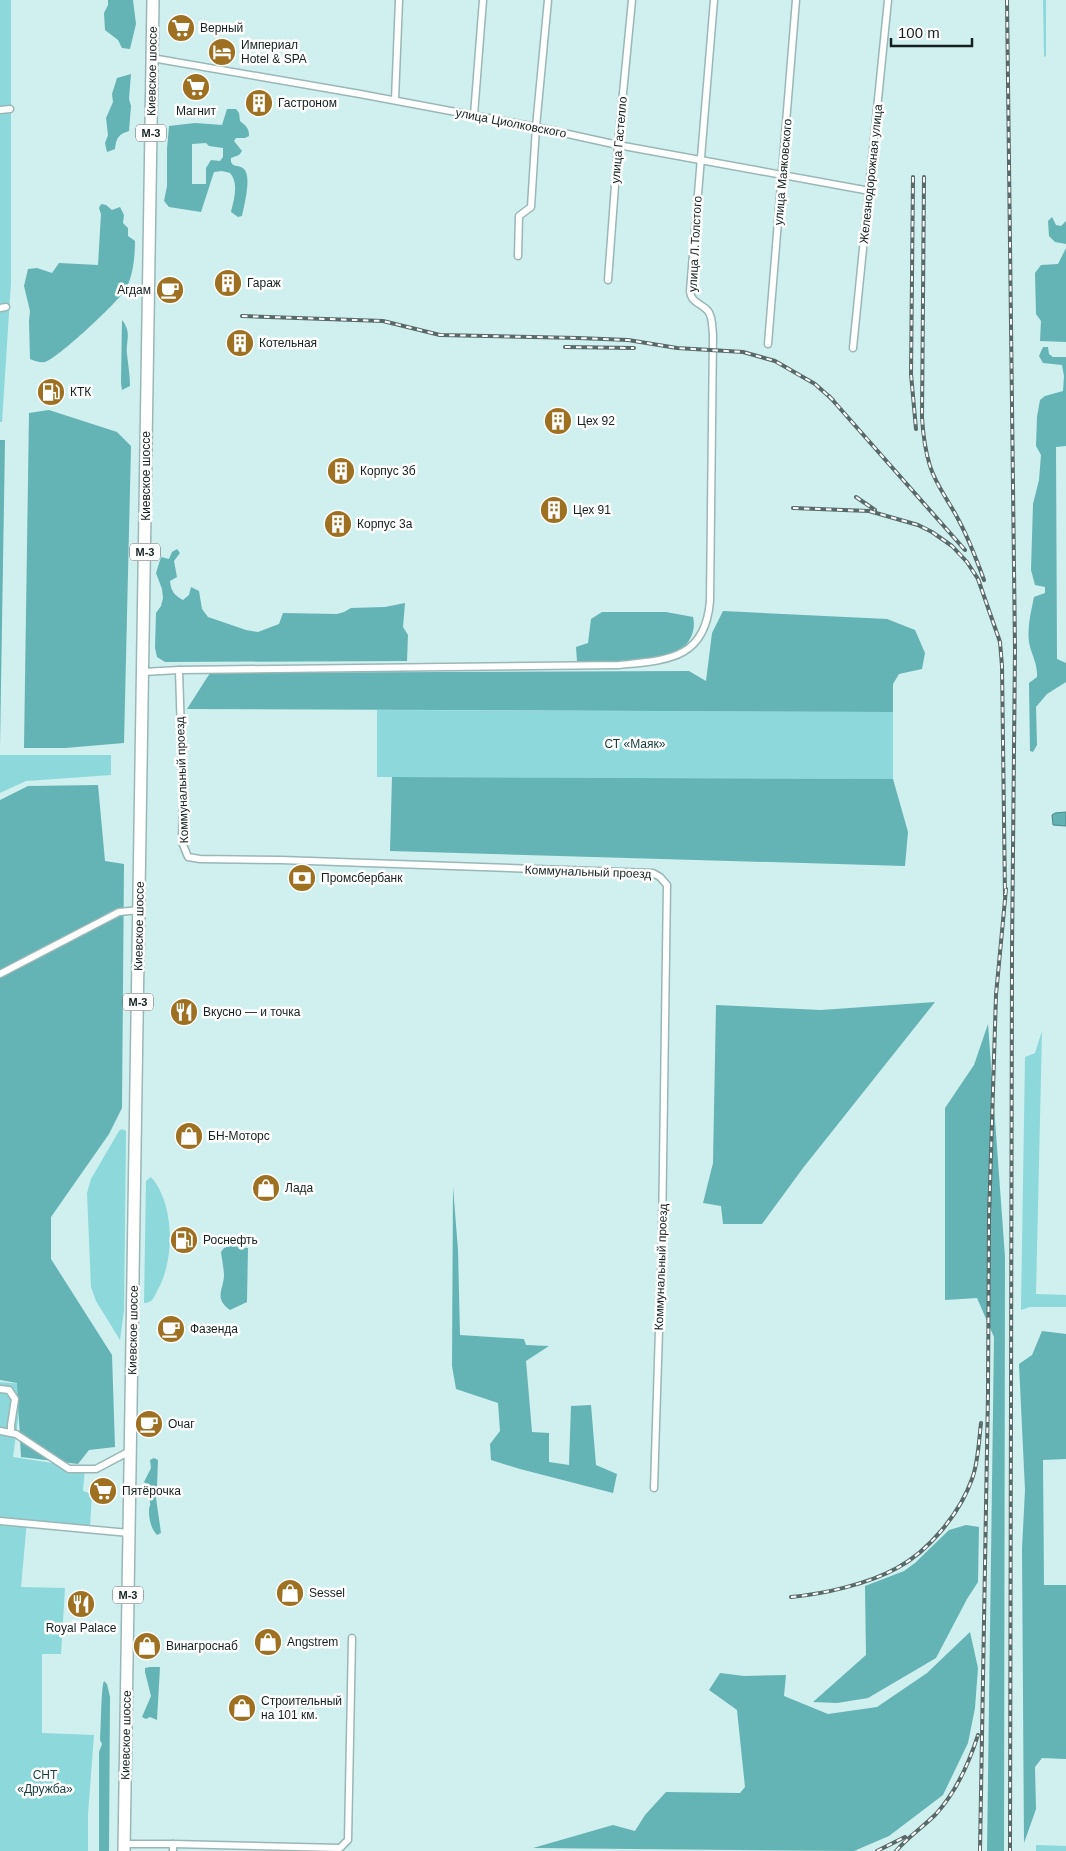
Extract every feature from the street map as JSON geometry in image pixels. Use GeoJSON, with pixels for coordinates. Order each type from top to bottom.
{"type":"FeatureCollection","features":[{"type":"Feature","properties":{"kind":"highway","name":"Киевское шоссе"},"geometry":{"type":"LineString","coordinates":[[124,1847],[144,672],[153,0]]}},
{"type":"Feature","properties":{"kind":"street"},"geometry":{"type":"LineString","coordinates":[[395,100],[400,0]]}},
{"type":"Feature","properties":{"kind":"street"},"geometry":{"type":"LineString","coordinates":[[474,116],[483,0]]}},
{"type":"Feature","properties":{"kind":"street"},"geometry":{"type":"LineString","coordinates":[[518,256],[519,216],[531,207],[536,127],[548,0]]}},
{"type":"Feature","properties":{"kind":"street","name":"улица Гастелло"},"geometry":{"type":"LineString","coordinates":[[608,280],[618,145],[632,0]]}},
{"type":"Feature","properties":{"kind":"street","name":"улица Л.Толстого"},"geometry":{"type":"LineString","coordinates":[[180,670],[619,665],[662,660],[678,656],[696,642],[702,633],[708,616],[710,601],[713,335],[709,312],[694,301],[690,291],[714,0]]}},
{"type":"Feature","properties":{"kind":"street","name":"улица Маяковского"},"geometry":{"type":"LineString","coordinates":[[768,344],[796,0]]}},
{"type":"Feature","properties":{"kind":"street","name":"Железнодорожная улица"},"geometry":{"type":"LineString","coordinates":[[853,348],[888,0]]}},
{"type":"Feature","properties":{"kind":"street","name":"улица Циолковского"},"geometry":{"type":"LineString","coordinates":[[152,58],[395,100],[618,145],[870,191]]}},
{"type":"Feature","properties":{"kind":"street"},"geometry":{"type":"LineString","coordinates":[[0,110],[10,109]]}},
{"type":"Feature","properties":{"kind":"street"},"geometry":{"type":"LineString","coordinates":[[144,672],[180,670]]}},
{"type":"Feature","properties":{"kind":"street","name":"Коммунальный проезд"},"geometry":{"type":"LineString","coordinates":[[180,670],[183,797],[182,842],[188,857],[200,859],[653,872],[667,885],[662,1235],[654,1488]]}},
{"type":"Feature","properties":{"kind":"street"},"geometry":{"type":"LineString","coordinates":[[0,974],[119,912],[139,910]]}},
{"type":"Feature","properties":{"kind":"street"},"geometry":{"type":"LineString","coordinates":[[0,1390],[9,1390],[15,1399],[10,1425],[11,1432]]}},
{"type":"Feature","properties":{"kind":"street"},"geometry":{"type":"LineString","coordinates":[[0,1431],[11,1432],[69,1469],[96,1470],[130,1452]]}},
{"type":"Feature","properties":{"kind":"street"},"geometry":{"type":"LineString","coordinates":[[0,1520],[129,1532]]}},
{"type":"Feature","properties":{"kind":"street"},"geometry":{"type":"LineString","coordinates":[[124,1847],[340,1848],[348,1840],[352,1638]]}},
{"type":"Feature","properties":{"kind":"green space"},"geometry":{"type":"Polygon","coordinates":[[[0,0],[11,0],[11,282],[2,422],[0,422],[0,0]]]}},
{"type":"Feature","properties":{"kind":"green space"},"geometry":{"type":"Polygon","coordinates":[[[1043,0],[1046,0],[1046,56],[1044,57],[1043,0]]]}},
{"type":"Feature","properties":{"kind":"green space","name":"СТ «Маяк»"},"geometry":{"type":"Polygon","coordinates":[[[377,710],[893,712],[893,779],[377,777],[377,710]]]}},
{"type":"Feature","properties":{"kind":"green space"},"geometry":{"type":"Polygon","coordinates":[[[0,755],[111,755],[111,775],[26,781],[0,793],[0,755]]]}},
{"type":"Feature","properties":{"kind":"green space"},"geometry":{"type":"Polygon","coordinates":[[[1042,1031],[1036,1294],[1066,1295],[1066,1307],[1030,1307],[1021,1310],[1025,1057],[1035,1053],[1042,1031]]]}},
{"type":"Feature","properties":{"kind":"green space"},"geometry":{"type":"Polygon","coordinates":[[[122,1129],[126,1131],[126,1135],[124,1310],[120,1340],[96,1301],[91,1287],[87,1193],[91,1179],[122,1129]]]}},
{"type":"Feature","properties":{"kind":"green space"},"geometry":{"type":"Polygon","coordinates":[[[151,1177],[159,1188],[165,1202],[170,1233],[167,1264],[163,1279],[154,1298],[144,1303],[146,1181],[151,1177]]]}},
{"type":"Feature","properties":{"kind":"green space","name":"СНТ «Дружба»"},"geometry":{"type":"Polygon","coordinates":[[[0,1382],[23,1384],[13,1457],[85,1468],[83,1491],[92,1494],[90,1527],[27,1520],[21,1587],[65,1588],[61,1654],[42,1654],[42,1733],[94,1735],[88,1814],[88,1851],[0,1851],[0,1382]]]}},
{"type":"Feature","properties":{"kind":"green space"},"geometry":{"type":"Polygon","coordinates":[[[1036,1845],[1066,1846],[1066,1851],[1036,1851],[1036,1845]]]}},
{"type":"Feature","properties":{"kind":"shaded area"},"geometry":{"type":"Polygon","coordinates":[[[108,0],[133,0],[136,24],[130,49],[122,48],[118,40],[105,30],[104,13],[108,0]]]}},
{"type":"Feature","properties":{"kind":"shaded area"},"geometry":{"type":"Polygon","coordinates":[[[131,74],[129,131],[119,137],[115,149],[107,152],[105,143],[108,135],[106,118],[113,102],[112,94],[117,78],[131,74]]]}},
{"type":"Feature","properties":{"kind":"shaded area"},"geometry":{"type":"Polygon","coordinates":[[[227,109],[236,109],[239,113],[240,121],[248,131],[249,136],[236,138],[234,141],[242,151],[239,155],[231,158],[233,165],[244,169],[247,178],[247,192],[242,216],[238,217],[231,212],[235,192],[233,177],[230,173],[222,171],[214,172],[201,212],[169,207],[164,201],[167,186],[169,126],[195,123],[222,125],[227,109]],[[206,143],[192,144],[192,184],[206,184],[206,168],[211,160],[220,161],[223,157],[223,148],[209,146],[206,143]]]}},
{"type":"Feature","properties":{"kind":"shaded area"},"geometry":{"type":"Polygon","coordinates":[[[101,204],[106,205],[112,210],[120,207],[124,215],[123,223],[128,228],[128,236],[135,241],[133,267],[128,285],[111,306],[52,359],[39,362],[30,359],[30,311],[24,286],[28,269],[37,268],[52,273],[59,263],[98,265],[101,214],[99,208],[101,204]]]}},
{"type":"Feature","properties":{"kind":"shaded area"},"geometry":{"type":"Polygon","coordinates":[[[1052,217],[1056,225],[1061,226],[1066,221],[1066,244],[1055,242],[1049,236],[1048,221],[1052,217]]]}},
{"type":"Feature","properties":{"kind":"shaded area"},"geometry":{"type":"Polygon","coordinates":[[[1066,248],[1066,342],[1040,341],[1041,321],[1036,314],[1035,273],[1041,265],[1058,264],[1066,248]]]}},
{"type":"Feature","properties":{"kind":"shaded area"},"geometry":{"type":"Polygon","coordinates":[[[122,320],[128,333],[127,354],[130,386],[122,390],[121,383],[122,320]]]}},
{"type":"Feature","properties":{"kind":"shaded area"},"geometry":{"type":"Polygon","coordinates":[[[1043,347],[1048,347],[1049,354],[1053,357],[1066,357],[1066,446],[1056,447],[1057,659],[1066,663],[1066,682],[1047,694],[1036,707],[1037,745],[1033,752],[1030,751],[1029,683],[1037,677],[1037,672],[1029,642],[1029,625],[1034,597],[1045,593],[1045,587],[1035,585],[1031,570],[1033,504],[1039,480],[1041,455],[1036,446],[1037,417],[1040,400],[1045,396],[1063,391],[1064,376],[1062,365],[1043,363],[1039,356],[1043,347]]]}},
{"type":"Feature","properties":{"kind":"shaded area"},"geometry":{"type":"Polygon","coordinates":[[[49,410],[117,432],[131,446],[124,743],[65,748],[24,748],[29,413],[49,410]]]}},
{"type":"Feature","properties":{"kind":"shaded area"},"geometry":{"type":"Polygon","coordinates":[[[0,440],[5,440],[0,747],[0,440]]]}},
{"type":"Feature","properties":{"kind":"shaded area"},"geometry":{"type":"Polygon","coordinates":[[[177,549],[180,553],[174,561],[177,577],[170,581],[175,594],[183,600],[189,595],[191,587],[199,591],[202,609],[208,617],[246,630],[258,632],[279,624],[283,613],[337,614],[351,608],[385,607],[405,603],[403,627],[408,635],[407,661],[165,662],[157,657],[155,648],[156,613],[161,606],[163,598],[156,573],[161,557],[169,559],[172,552],[177,549]]]}},
{"type":"Feature","properties":{"kind":"shaded area"},"geometry":{"type":"Polygon","coordinates":[[[723,611],[887,619],[915,630],[925,653],[922,669],[899,674],[893,684],[893,712],[187,709],[210,673],[689,671],[706,681],[712,633],[723,611]]]}},
{"type":"Feature","properties":{"kind":"shaded area"},"geometry":{"type":"Polygon","coordinates":[[[602,612],[666,612],[693,617],[694,629],[687,644],[668,656],[625,661],[577,662],[576,647],[588,643],[591,619],[602,612]]]}},
{"type":"Feature","properties":{"kind":"shaded area"},"geometry":{"type":"Polygon","coordinates":[[[392,777],[893,779],[908,832],[905,866],[390,851],[392,777]]]}},
{"type":"Feature","properties":{"kind":"shaded area"},"geometry":{"type":"Polygon","coordinates":[[[98,785],[105,861],[124,864],[122,1108],[109,1134],[51,1217],[51,1259],[112,1355],[115,1447],[89,1450],[78,1464],[21,1457],[17,1383],[0,1380],[0,800],[28,786],[98,785]]]}},
{"type":"Feature","properties":{"kind":"shaded area"},"geometry":{"type":"Polygon","coordinates":[[[1066,812],[1066,826],[1053,825],[1052,815],[1066,812]]]}},
{"type":"Feature","properties":{"kind":"shaded area"},"geometry":{"type":"Polygon","coordinates":[[[935,1002],[803,1168],[762,1224],[723,1224],[721,1206],[703,1203],[713,1163],[716,1005],[821,1010],[935,1002]]]}},
{"type":"Feature","properties":{"kind":"shaded area"},"geometry":{"type":"Polygon","coordinates":[[[988,1024],[1005,1257],[1004,1851],[987,1851],[994,1337],[977,1298],[945,1300],[945,1108],[974,1065],[988,1024]]]}},
{"type":"Feature","properties":{"kind":"shaded area"},"geometry":{"type":"Polygon","coordinates":[[[453,1187],[458,1250],[460,1335],[524,1339],[526,1345],[549,1346],[526,1361],[532,1432],[549,1433],[549,1462],[569,1465],[571,1406],[591,1405],[596,1465],[617,1474],[613,1493],[491,1460],[490,1444],[500,1431],[498,1403],[456,1389],[452,1366],[453,1187]]]}},
{"type":"Feature","properties":{"kind":"shaded area"},"geometry":{"type":"Polygon","coordinates":[[[230,1246],[248,1248],[247,1302],[230,1310],[222,1302],[221,1298],[224,1276],[221,1252],[224,1248],[230,1246]]]}},
{"type":"Feature","properties":{"kind":"shaded area"},"geometry":{"type":"Polygon","coordinates":[[[1042,1331],[1066,1334],[1066,1459],[1043,1460],[1044,1585],[1066,1585],[1066,1759],[1042,1758],[1035,1767],[1036,1809],[1024,1843],[1022,1549],[1025,1490],[1019,1364],[1032,1355],[1042,1331]]]}},
{"type":"Feature","properties":{"kind":"shaded area"},"geometry":{"type":"Polygon","coordinates":[[[154,1458],[158,1460],[157,1486],[155,1491],[161,1533],[157,1535],[150,1521],[148,1486],[144,1482],[151,1468],[150,1460],[154,1458]]]}},
{"type":"Feature","properties":{"kind":"shaded area"},"geometry":{"type":"Polygon","coordinates":[[[966,1525],[979,1527],[978,1582],[936,1658],[868,1698],[837,1703],[813,1702],[866,1655],[865,1586],[904,1571],[949,1530],[966,1525]]]}},
{"type":"Feature","properties":{"kind":"shaded area"},"geometry":{"type":"Polygon","coordinates":[[[970,1632],[978,1668],[975,1708],[968,1743],[943,1795],[889,1836],[854,1851],[533,1848],[613,1825],[635,1831],[645,1815],[666,1792],[740,1793],[745,1787],[737,1710],[709,1690],[720,1673],[744,1676],[786,1675],[784,1696],[828,1714],[877,1707],[927,1673],[970,1632]]]}},
{"type":"Feature","properties":{"kind":"shaded area"},"geometry":{"type":"Polygon","coordinates":[[[160,1667],[157,1720],[150,1717],[146,1719],[142,1717],[151,1696],[145,1672],[145,1668],[160,1667]]]}},
{"type":"Feature","properties":{"kind":"shaded area"},"geometry":{"type":"Polygon","coordinates":[[[104,1681],[107,1684],[110,1697],[109,1851],[99,1851],[99,1752],[102,1744],[100,1740],[104,1681]]]}},
{"type":"Feature","properties":{"kind":"railway"},"geometry":{"type":"LineString","coordinates":[[1007,0],[1015,649],[1012,951],[1010,1851]]}},
{"type":"Feature","properties":{"kind":"railway"},"geometry":{"type":"LineString","coordinates":[[913,177],[911,374],[916,429]]}},
{"type":"Feature","properties":{"kind":"railway"},"geometry":{"type":"LineString","coordinates":[[924,177],[922,417],[924,442],[933,473],[965,532],[984,580]]}},
{"type":"Feature","properties":{"kind":"railway"},"geometry":{"type":"LineString","coordinates":[[242,316],[383,321],[440,335],[628,340],[677,348],[743,352],[775,361],[815,384],[833,400]]}},
{"type":"Feature","properties":{"kind":"railway"},"geometry":{"type":"LineString","coordinates":[[565,347],[634,348]]}},
{"type":"Feature","properties":{"kind":"railway"},"geometry":{"type":"LineString","coordinates":[[829,396],[965,550]]}},
{"type":"Feature","properties":{"kind":"railway"},"geometry":{"type":"LineString","coordinates":[[856,497],[875,510]]}},
{"type":"Feature","properties":{"kind":"railway"},"geometry":{"type":"LineString","coordinates":[[793,508],[869,511],[918,525],[952,546],[967,562],[978,579],[1000,642],[1002,666],[1005,895]]}},
{"type":"Feature","properties":{"kind":"railway"},"geometry":{"type":"LineString","coordinates":[[980,1851],[989,1217],[996,995],[1006,889]]}},
{"type":"Feature","properties":{"kind":"railway"},"geometry":{"type":"LineString","coordinates":[[791,1597],[831,1591],[873,1579],[897,1568],[921,1552],[942,1530],[967,1492],[976,1466],[981,1423]]}},
{"type":"Feature","properties":{"kind":"railway"},"geometry":{"type":"LineString","coordinates":[[896,1851],[936,1814],[950,1796],[966,1766],[978,1735]]}},
{"type":"Feature","properties":{"kind":"railway"},"geometry":{"type":"LineString","coordinates":[[877,1851],[905,1837]]}},
{"type":"Feature","properties":{"kind":"place","name":"Верный"},"geometry":{"type":"Point","coordinates":[181,28]}},
{"type":"Feature","properties":{"kind":"place","name":"Империал Hotel & SPA"},"geometry":{"type":"Point","coordinates":[222,52]}},
{"type":"Feature","properties":{"kind":"place","name":"Магнит"},"geometry":{"type":"Point","coordinates":[196,87]}},
{"type":"Feature","properties":{"kind":"place","name":"Гастроном"},"geometry":{"type":"Point","coordinates":[259,103]}},
{"type":"Feature","properties":{"kind":"place","name":"Гараж"},"geometry":{"type":"Point","coordinates":[228,283]}},
{"type":"Feature","properties":{"kind":"place","name":"Агдам"},"geometry":{"type":"Point","coordinates":[170,290]}},
{"type":"Feature","properties":{"kind":"place","name":"Котельная"},"geometry":{"type":"Point","coordinates":[240,343]}},
{"type":"Feature","properties":{"kind":"place","name":"КТК"},"geometry":{"type":"Point","coordinates":[51,392]}},
{"type":"Feature","properties":{"kind":"place","name":"Цех 92"},"geometry":{"type":"Point","coordinates":[558,421]}},
{"type":"Feature","properties":{"kind":"place","name":"Корпус 3б"},"geometry":{"type":"Point","coordinates":[341,471]}},
{"type":"Feature","properties":{"kind":"place","name":"Цех 91"},"geometry":{"type":"Point","coordinates":[554,510]}},
{"type":"Feature","properties":{"kind":"place","name":"Корпус 3a"},"geometry":{"type":"Point","coordinates":[338,524]}},
{"type":"Feature","properties":{"kind":"place","name":"Промсбербанк"},"geometry":{"type":"Point","coordinates":[302,878]}},
{"type":"Feature","properties":{"kind":"place","name":"Вкусно — и точка"},"geometry":{"type":"Point","coordinates":[184,1012]}},
{"type":"Feature","properties":{"kind":"place","name":"БН-Моторс"},"geometry":{"type":"Point","coordinates":[189,1136]}},
{"type":"Feature","properties":{"kind":"place","name":"Лада"},"geometry":{"type":"Point","coordinates":[266,1188]}},
{"type":"Feature","properties":{"kind":"place","name":"Роснефть"},"geometry":{"type":"Point","coordinates":[184,1240]}},
{"type":"Feature","properties":{"kind":"place","name":"Фазенда"},"geometry":{"type":"Point","coordinates":[171,1329]}},
{"type":"Feature","properties":{"kind":"place","name":"Очаг"},"geometry":{"type":"Point","coordinates":[149,1424]}},
{"type":"Feature","properties":{"kind":"place","name":"Пятёрочка"},"geometry":{"type":"Point","coordinates":[103,1491]}},
{"type":"Feature","properties":{"kind":"place","name":"Sessel"},"geometry":{"type":"Point","coordinates":[290,1593]}},
{"type":"Feature","properties":{"kind":"place","name":"Royal Palace"},"geometry":{"type":"Point","coordinates":[81,1604]}},
{"type":"Feature","properties":{"kind":"place","name":"Angstrem"},"geometry":{"type":"Point","coordinates":[268,1642]}},
{"type":"Feature","properties":{"kind":"place","name":"Винагроснаб"},"geometry":{"type":"Point","coordinates":[147,1646]}},
{"type":"Feature","properties":{"kind":"place","name":"Строительный на 101 км."},"geometry":{"type":"Point","coordinates":[242,1708]}}]}
